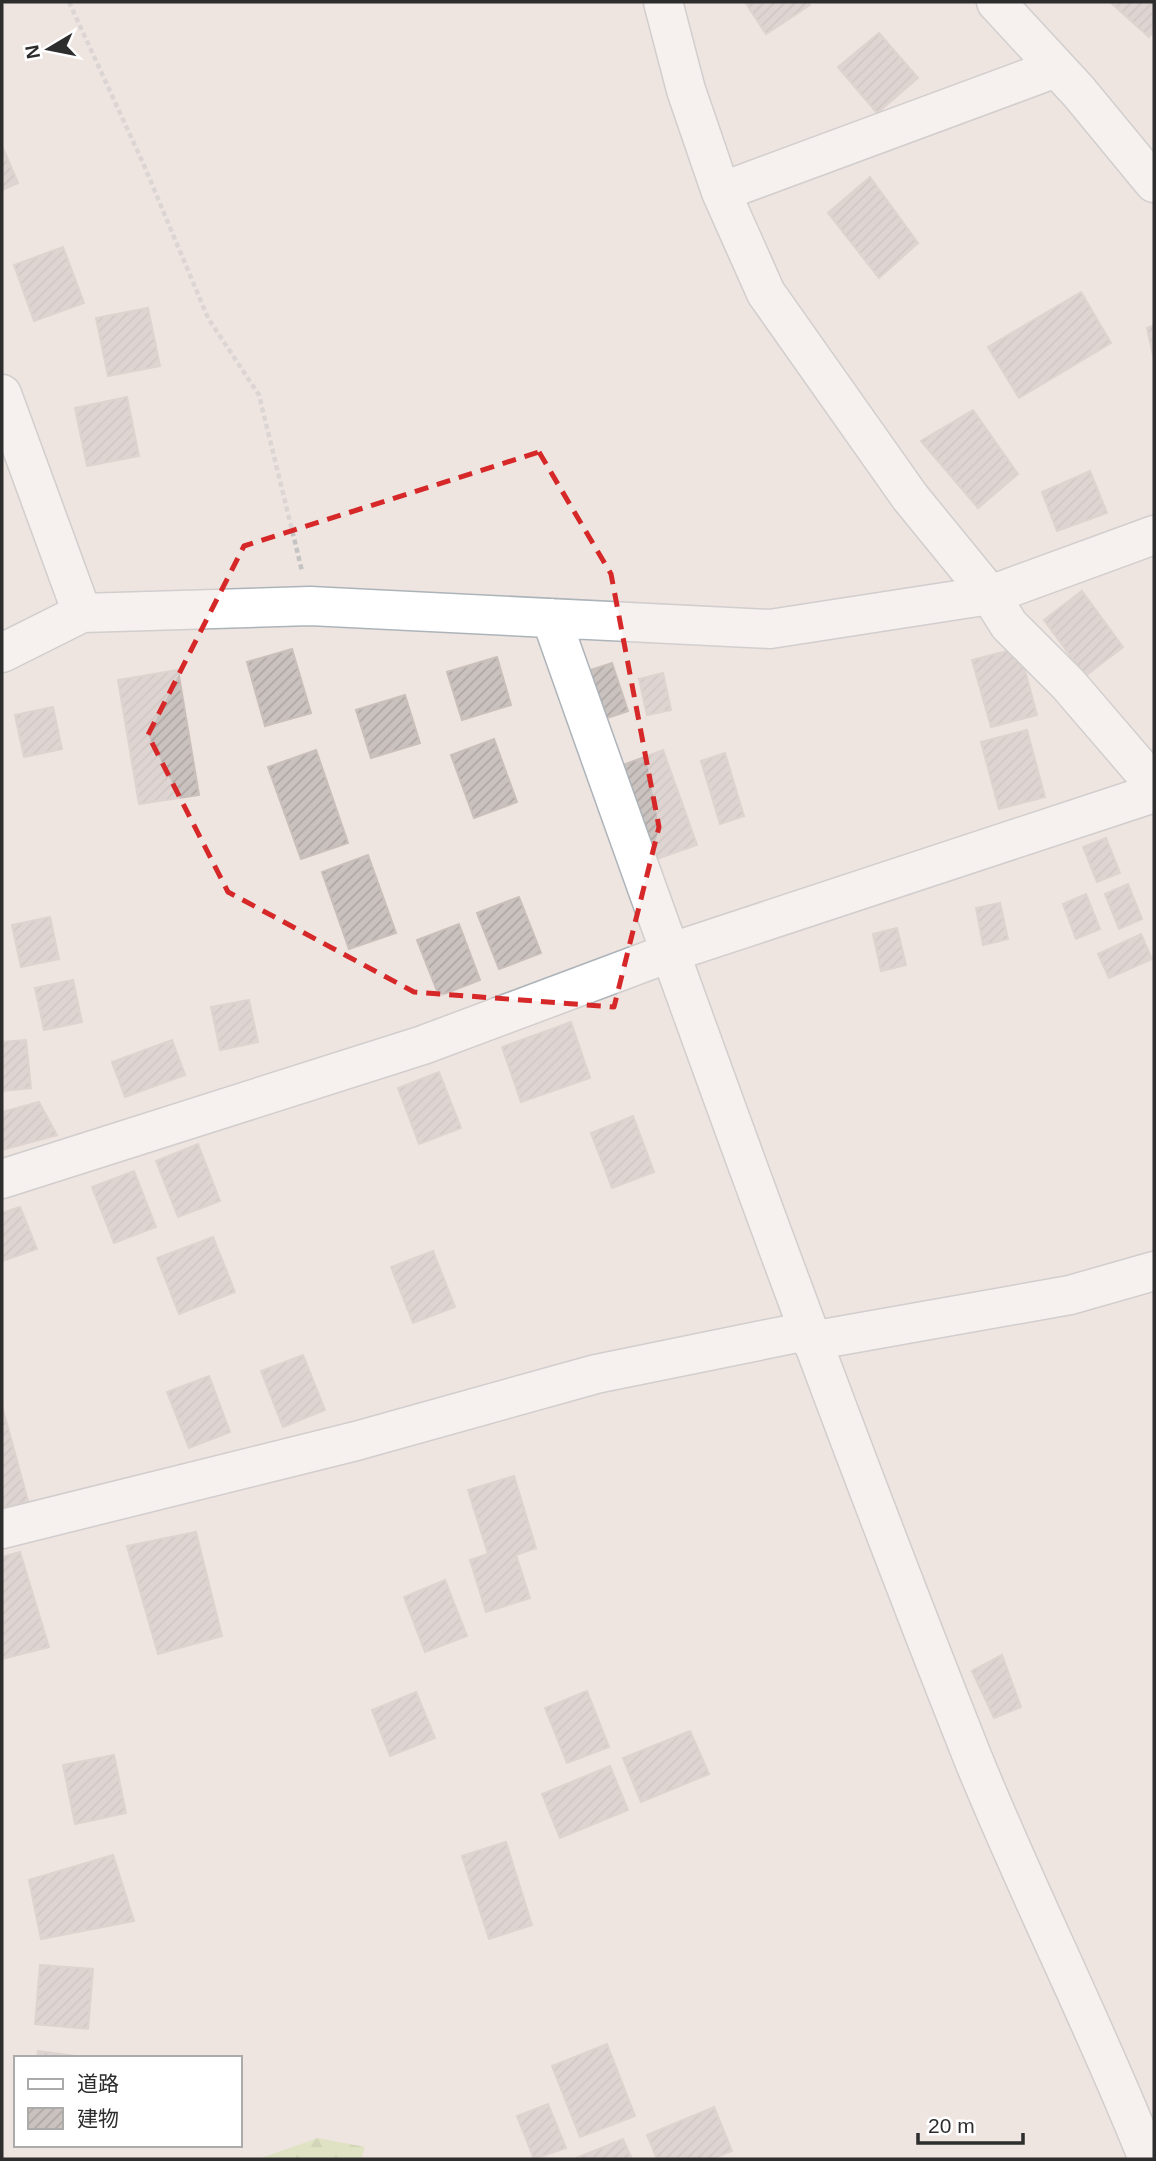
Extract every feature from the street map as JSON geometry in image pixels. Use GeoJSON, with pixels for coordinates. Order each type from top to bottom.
{"type":"FeatureCollection","features":[{"type":"Feature","properties":{"kind":"street"},"geometry":{"type":"LineString","coordinates":[[663,2],[686,90],[721,192],[766,293],[910,497],[990,595],[1009,625],[1068,684],[1154,783]]}},
{"type":"Feature","properties":{"kind":"street"},"geometry":{"type":"LineString","coordinates":[[996,2],[1154,183]]}},
{"type":"Feature","properties":{"kind":"street"},"geometry":{"type":"LineString","coordinates":[[721,192],[1056,68]]}},
{"type":"Feature","properties":{"kind":"street"},"geometry":{"type":"LineString","coordinates":[[2,394],[82,613]]}},
{"type":"Feature","properties":{"kind":"street"},"geometry":{"type":"LineString","coordinates":[[2,653],[82,613],[310,606],[770,629],[990,595],[1154,535]]}},
{"type":"Feature","properties":{"kind":"street"},"geometry":{"type":"LineString","coordinates":[[551,618],[669,953],[809,1336],[975,1761],[1115,2075],[1148,2159]]}},
{"type":"Feature","properties":{"kind":"street"},"geometry":{"type":"LineString","coordinates":[[2,1179],[423,1045],[669,953],[1154,793]]}},
{"type":"Feature","properties":{"kind":"street"},"geometry":{"type":"LineString","coordinates":[[2,1530],[356,1441],[596,1374],[809,1336],[1070,1295],[1154,1271]]}},
{"type":"Feature","properties":{"kind":"path"},"geometry":{"type":"LineString","coordinates":[[69,2],[143,163],[208,318],[259,395],[310,606]]}},
{"type":"Feature","properties":{"kind":"highlighted area"},"geometry":{"type":"Polygon","coordinates":[[[539,452],[611,574],[659,827],[614,1007],[414,992],[228,892],[148,735],[244,546],[539,452]]]}},
{"type":"Feature","properties":{"kind":"green space"},"geometry":{"type":"Polygon","coordinates":[[[318,2138],[365,2147],[361,2159],[258,2159],[318,2138]]]}},
{"type":"Feature","properties":{"kind":"building"},"geometry":{"type":"Polygon","coordinates":[[[745,2],[808,2],[810,5],[766,34],[745,2]]]}},
{"type":"Feature","properties":{"kind":"building"},"geometry":{"type":"Polygon","coordinates":[[[1110,2],[1154,2],[1154,31],[1149,37],[1110,2]]]}},
{"type":"Feature","properties":{"kind":"building"},"geometry":{"type":"Polygon","coordinates":[[[879,33],[918,78],[877,113],[838,67],[879,33]]]}},
{"type":"Feature","properties":{"kind":"building"},"geometry":{"type":"Polygon","coordinates":[[[2,146],[18,183],[2,190],[2,146]]]}},
{"type":"Feature","properties":{"kind":"building"},"geometry":{"type":"Polygon","coordinates":[[[870,177],[918,243],[879,278],[828,213],[870,177]]]}},
{"type":"Feature","properties":{"kind":"building"},"geometry":{"type":"Polygon","coordinates":[[[63,247],[84,303],[34,321],[14,265],[63,247]]]}},
{"type":"Feature","properties":{"kind":"building"},"geometry":{"type":"Polygon","coordinates":[[[1081,292],[1111,343],[1019,398],[988,347],[1081,292]]]}},
{"type":"Feature","properties":{"kind":"building"},"geometry":{"type":"Polygon","coordinates":[[[148,308],[160,366],[108,376],[96,318],[148,308]]]}},
{"type":"Feature","properties":{"kind":"building"},"geometry":{"type":"Polygon","coordinates":[[[1154,325],[1154,360],[1147,328],[1154,325]]]}},
{"type":"Feature","properties":{"kind":"building"},"geometry":{"type":"Polygon","coordinates":[[[127,397],[139,456],[87,466],[75,408],[127,397]]]}},
{"type":"Feature","properties":{"kind":"building"},"geometry":{"type":"Polygon","coordinates":[[[973,410],[1018,474],[978,508],[921,441],[973,410]]]}},
{"type":"Feature","properties":{"kind":"building"},"geometry":{"type":"Polygon","coordinates":[[[1090,471],[1107,513],[1057,531],[1042,492],[1090,471]]]}},
{"type":"Feature","properties":{"kind":"building"},"geometry":{"type":"Polygon","coordinates":[[[1082,591],[1123,647],[1085,676],[1044,620],[1082,591]]]}},
{"type":"Feature","properties":{"kind":"building"},"geometry":{"type":"Polygon","coordinates":[[[1019,648],[1037,715],[991,727],[972,660],[1019,648]]]}},
{"type":"Feature","properties":{"kind":"building"},"geometry":{"type":"Polygon","coordinates":[[[292,649],[311,713],[265,726],[247,662],[292,649]]]}},
{"type":"Feature","properties":{"kind":"building"},"geometry":{"type":"Polygon","coordinates":[[[497,657],[511,705],[462,720],[447,672],[497,657]]]}},
{"type":"Feature","properties":{"kind":"building"},"geometry":{"type":"Polygon","coordinates":[[[612,663],[628,711],[604,719],[588,671],[612,663]]]}},
{"type":"Feature","properties":{"kind":"building"},"geometry":{"type":"Polygon","coordinates":[[[178,670],[199,795],[139,804],[118,680],[178,670]]]}},
{"type":"Feature","properties":{"kind":"building"},"geometry":{"type":"Polygon","coordinates":[[[663,673],[671,710],[647,715],[639,679],[663,673]]]}},
{"type":"Feature","properties":{"kind":"building"},"geometry":{"type":"Polygon","coordinates":[[[405,695],[420,743],[371,758],[356,710],[405,695]]]}},
{"type":"Feature","properties":{"kind":"building"},"geometry":{"type":"Polygon","coordinates":[[[53,707],[62,749],[24,757],[15,715],[53,707]]]}},
{"type":"Feature","properties":{"kind":"building"},"geometry":{"type":"Polygon","coordinates":[[[1027,730],[1045,797],[999,809],[981,742],[1027,730]]]}},
{"type":"Feature","properties":{"kind":"building"},"geometry":{"type":"Polygon","coordinates":[[[494,739],[517,802],[474,818],[451,755],[494,739]]]}},
{"type":"Feature","properties":{"kind":"building"},"geometry":{"type":"Polygon","coordinates":[[[316,750],[348,843],[301,859],[268,767],[316,750]]]}},
{"type":"Feature","properties":{"kind":"building"},"geometry":{"type":"Polygon","coordinates":[[[663,750],[697,845],[648,862],[615,768],[663,750]]]}},
{"type":"Feature","properties":{"kind":"building"},"geometry":{"type":"Polygon","coordinates":[[[725,753],[744,816],[720,824],[701,761],[725,753]]]}},
{"type":"Feature","properties":{"kind":"building"},"geometry":{"type":"Polygon","coordinates":[[[1106,838],[1120,873],[1097,882],[1083,847],[1106,838]]]}},
{"type":"Feature","properties":{"kind":"building"},"geometry":{"type":"Polygon","coordinates":[[[368,855],[396,933],[349,949],[322,872],[368,855]]]}},
{"type":"Feature","properties":{"kind":"building"},"geometry":{"type":"Polygon","coordinates":[[[1128,884],[1142,919],[1119,929],[1105,894],[1128,884]]]}},
{"type":"Feature","properties":{"kind":"building"},"geometry":{"type":"Polygon","coordinates":[[[1086,894],[1100,929],[1076,939],[1063,904],[1086,894]]]}},
{"type":"Feature","properties":{"kind":"building"},"geometry":{"type":"Polygon","coordinates":[[[519,897],[541,953],[499,969],[477,913],[519,897]]]}},
{"type":"Feature","properties":{"kind":"building"},"geometry":{"type":"Polygon","coordinates":[[[1000,903],[1008,939],[983,945],[976,908],[1000,903]]]}},
{"type":"Feature","properties":{"kind":"building"},"geometry":{"type":"Polygon","coordinates":[[[50,917],[59,959],[21,967],[12,925],[50,917]]]}},
{"type":"Feature","properties":{"kind":"building"},"geometry":{"type":"Polygon","coordinates":[[[459,924],[480,980],[439,996],[417,940],[459,924]]]}},
{"type":"Feature","properties":{"kind":"building"},"geometry":{"type":"Polygon","coordinates":[[[897,928],[906,965],[881,971],[873,934],[897,928]]]}},
{"type":"Feature","properties":{"kind":"building"},"geometry":{"type":"Polygon","coordinates":[[[1141,934],[1152,959],[1109,978],[1098,954],[1141,934]]]}},
{"type":"Feature","properties":{"kind":"building"},"geometry":{"type":"Polygon","coordinates":[[[73,980],[82,1022],[44,1030],[35,988],[73,980]]]}},
{"type":"Feature","properties":{"kind":"building"},"geometry":{"type":"Polygon","coordinates":[[[249,1000],[258,1042],[220,1050],[211,1007],[249,1000]]]}},
{"type":"Feature","properties":{"kind":"building"},"geometry":{"type":"Polygon","coordinates":[[[571,1022],[590,1078],[521,1102],[502,1047],[571,1022]]]}},
{"type":"Feature","properties":{"kind":"building"},"geometry":{"type":"Polygon","coordinates":[[[26,1040],[31,1088],[2,1091],[2,1042],[26,1040]]]}},
{"type":"Feature","properties":{"kind":"building"},"geometry":{"type":"Polygon","coordinates":[[[172,1040],[185,1075],[125,1097],[112,1062],[172,1040]]]}},
{"type":"Feature","properties":{"kind":"building"},"geometry":{"type":"Polygon","coordinates":[[[439,1072],[461,1128],[419,1144],[398,1088],[439,1072]]]}},
{"type":"Feature","properties":{"kind":"building"},"geometry":{"type":"Polygon","coordinates":[[[39,1102],[57,1135],[2,1150],[2,1112],[39,1102]]]}},
{"type":"Feature","properties":{"kind":"building"},"geometry":{"type":"Polygon","coordinates":[[[633,1116],[654,1172],[612,1188],[591,1133],[633,1116]]]}},
{"type":"Feature","properties":{"kind":"building"},"geometry":{"type":"Polygon","coordinates":[[[198,1144],[220,1201],[178,1217],[156,1161],[198,1144]]]}},
{"type":"Feature","properties":{"kind":"building"},"geometry":{"type":"Polygon","coordinates":[[[134,1171],[156,1227],[114,1243],[92,1187],[134,1171]]]}},
{"type":"Feature","properties":{"kind":"building"},"geometry":{"type":"Polygon","coordinates":[[[20,1207],[37,1249],[2,1261],[2,1213],[20,1207]]]}},
{"type":"Feature","properties":{"kind":"building"},"geometry":{"type":"Polygon","coordinates":[[[213,1237],[235,1292],[179,1314],[157,1258],[213,1237]]]}},
{"type":"Feature","properties":{"kind":"building"},"geometry":{"type":"Polygon","coordinates":[[[433,1251],[455,1307],[413,1323],[391,1267],[433,1251]]]}},
{"type":"Feature","properties":{"kind":"building"},"geometry":{"type":"Polygon","coordinates":[[[303,1355],[325,1410],[283,1427],[261,1371],[303,1355]]]}},
{"type":"Feature","properties":{"kind":"building"},"geometry":{"type":"Polygon","coordinates":[[[209,1376],[230,1432],[189,1448],[167,1392],[209,1376]]]}},
{"type":"Feature","properties":{"kind":"building"},"geometry":{"type":"Polygon","coordinates":[[[2,1406],[28,1501],[2,1508],[2,1406]]]}},
{"type":"Feature","properties":{"kind":"building"},"geometry":{"type":"Polygon","coordinates":[[[514,1476],[536,1548],[516,1555],[530,1598],[486,1612],[470,1560],[488,1554],[468,1490],[514,1476]]]}},
{"type":"Feature","properties":{"kind":"building"},"geometry":{"type":"Polygon","coordinates":[[[196,1532],[222,1636],[158,1654],[127,1546],[196,1532]]]}},
{"type":"Feature","properties":{"kind":"building"},"geometry":{"type":"Polygon","coordinates":[[[20,1552],[49,1647],[2,1659],[2,1557],[20,1552]]]}},
{"type":"Feature","properties":{"kind":"building"},"geometry":{"type":"Polygon","coordinates":[[[445,1580],[467,1636],[425,1652],[404,1597],[445,1580]]]}},
{"type":"Feature","properties":{"kind":"building"},"geometry":{"type":"Polygon","coordinates":[[[1002,1655],[1021,1707],[994,1718],[972,1671],[1002,1655]]]}},
{"type":"Feature","properties":{"kind":"building"},"geometry":{"type":"Polygon","coordinates":[[[587,1691],[609,1747],[567,1763],[545,1708],[587,1691]]]}},
{"type":"Feature","properties":{"kind":"building"},"geometry":{"type":"Polygon","coordinates":[[[416,1692],[435,1738],[390,1756],[372,1710],[416,1692]]]}},
{"type":"Feature","properties":{"kind":"building"},"geometry":{"type":"Polygon","coordinates":[[[690,1731],[709,1774],[641,1802],[623,1758],[690,1731]]]}},
{"type":"Feature","properties":{"kind":"building"},"geometry":{"type":"Polygon","coordinates":[[[114,1755],[126,1813],[75,1824],[63,1765],[114,1755]]]}},
{"type":"Feature","properties":{"kind":"building"},"geometry":{"type":"Polygon","coordinates":[[[610,1766],[628,1810],[560,1838],[542,1794],[610,1766]]]}},
{"type":"Feature","properties":{"kind":"building"},"geometry":{"type":"Polygon","coordinates":[[[506,1842],[532,1925],[489,1939],[462,1856],[506,1842]]]}},
{"type":"Feature","properties":{"kind":"building"},"geometry":{"type":"Polygon","coordinates":[[[113,1855],[134,1921],[41,1939],[29,1880],[113,1855]]]}},
{"type":"Feature","properties":{"kind":"building"},"geometry":{"type":"Polygon","coordinates":[[[40,1965],[93,1969],[88,2029],[35,2024],[40,1965]]]}},
{"type":"Feature","properties":{"kind":"building"},"geometry":{"type":"Polygon","coordinates":[[[607,2044],[635,2116],[580,2137],[552,2066],[607,2044]]]}},
{"type":"Feature","properties":{"kind":"building"},"geometry":{"type":"Polygon","coordinates":[[[38,2051],[75,2056],[37,2056],[38,2051]]]}},
{"type":"Feature","properties":{"kind":"building"},"geometry":{"type":"Polygon","coordinates":[[[548,2104],[566,2148],[534,2159],[517,2116],[548,2104]]]}},
{"type":"Feature","properties":{"kind":"building"},"geometry":{"type":"Polygon","coordinates":[[[714,2107],[732,2151],[712,2159],[657,2159],[647,2135],[714,2107]]]}},
{"type":"Feature","properties":{"kind":"building"},"geometry":{"type":"Polygon","coordinates":[[[623,2139],[632,2159],[574,2159],[623,2139]]]}}]}
